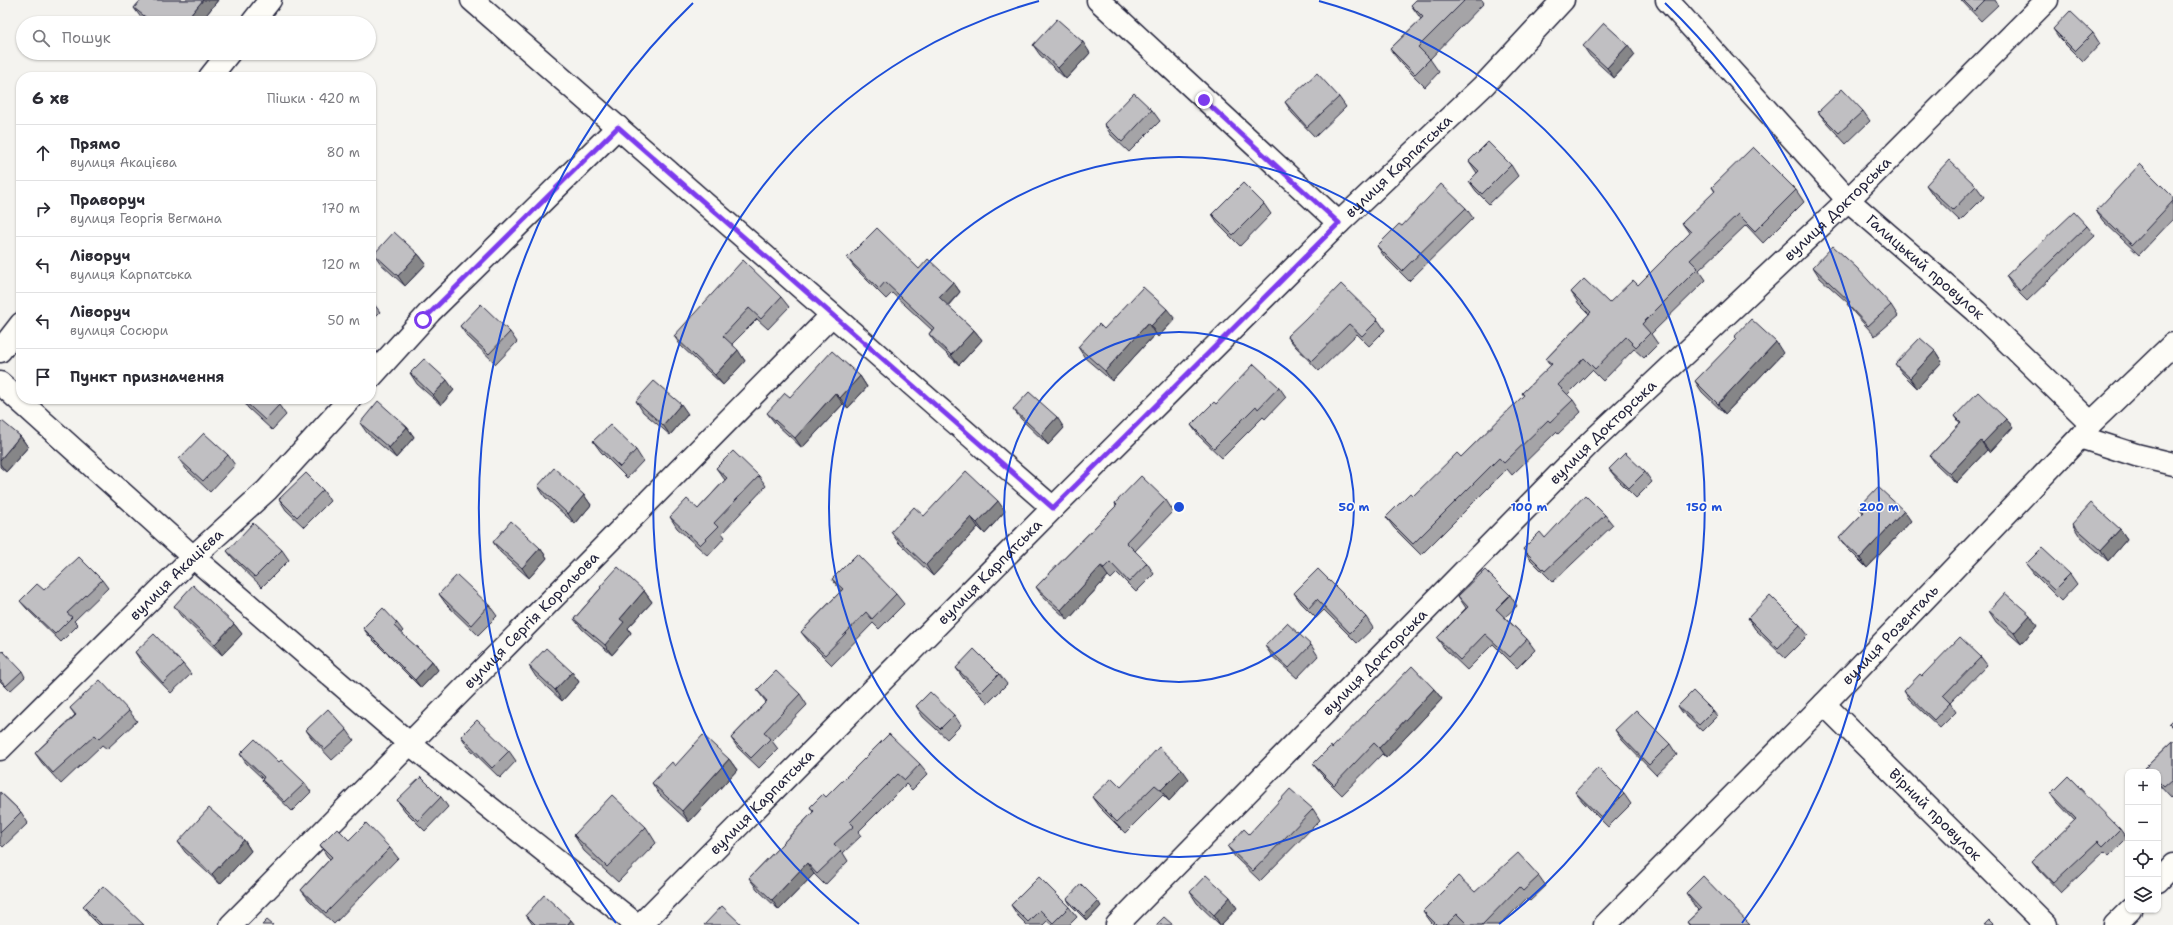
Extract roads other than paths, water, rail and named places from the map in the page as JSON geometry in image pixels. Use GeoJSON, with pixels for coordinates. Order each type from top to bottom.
{"type":"FeatureCollection","features":[{"type":"Feature","properties":{"kind":"street"},"geometry":{"type":"LineString","coordinates":[[257,16],[270,0]]}},
{"type":"Feature","properties":{"kind":"street"},"geometry":{"type":"LineString","coordinates":[[472,0],[1053,508]]}},
{"type":"Feature","properties":{"kind":"street"},"geometry":{"type":"LineString","coordinates":[[1098,0],[1339,223]]}},
{"type":"Feature","properties":{"kind":"street","name":"вулиця Карпатська"},"geometry":{"type":"LineString","coordinates":[[640,925],[1053,508],[1339,223],[1484,85],[1563,0]]}},
{"type":"Feature","properties":{"kind":"street","name":"Галицький провулок"},"geometry":{"type":"LineString","coordinates":[[1667,0],[1848,200],[1976,311],[2085,430]]}},
{"type":"Feature","properties":{"kind":"street","name":"вулиця Докторська"},"geometry":{"type":"LineString","coordinates":[[1118,925],[1592,441],[1848,200],[2047,0]]}},
{"type":"Feature","properties":{"kind":"street"},"geometry":{"type":"LineString","coordinates":[[214,72],[223,60]]}},
{"type":"Feature","properties":{"kind":"street"},"geometry":{"type":"LineString","coordinates":[[376,371],[430,312],[618,127]]}},
{"type":"Feature","properties":{"kind":"street","name":"вулиця Сергія Корольова"},"geometry":{"type":"LineString","coordinates":[[231,925],[832,315]]}},
{"type":"Feature","properties":{"kind":"street"},"geometry":{"type":"LineString","coordinates":[[0,351],[16,330]]}},
{"type":"Feature","properties":{"kind":"street","name":"вулиця Розенталь"},"geometry":{"type":"LineString","coordinates":[[1605,925],[1824,704],[2085,430],[2173,344]]}},
{"type":"Feature","properties":{"kind":"street"},"geometry":{"type":"LineString","coordinates":[[0,383],[16,397]]}},
{"type":"Feature","properties":{"kind":"street"},"geometry":{"type":"LineString","coordinates":[[23,404],[193,557],[410,744],[637,925]]}},
{"type":"Feature","properties":{"kind":"street","name":"вулиця Акацієва"},"geometry":{"type":"LineString","coordinates":[[0,749],[193,557],[267,490],[345,404]]}},
{"type":"Feature","properties":{"kind":"street"},"geometry":{"type":"LineString","coordinates":[[2085,430],[2136,455],[2173,464]]}},
{"type":"Feature","properties":{"kind":"street","name":"Вірний провулок"},"geometry":{"type":"LineString","coordinates":[[1824,704],[2046,925]]}},
{"type":"Feature","properties":{"kind":"street"},"geometry":{"type":"LineString","coordinates":[[2161,878],[2173,865]]}},
{"type":"Feature","properties":{"kind":"street"},"geometry":{"type":"LineString","coordinates":[[2115,925],[2127,913]]}}]}
